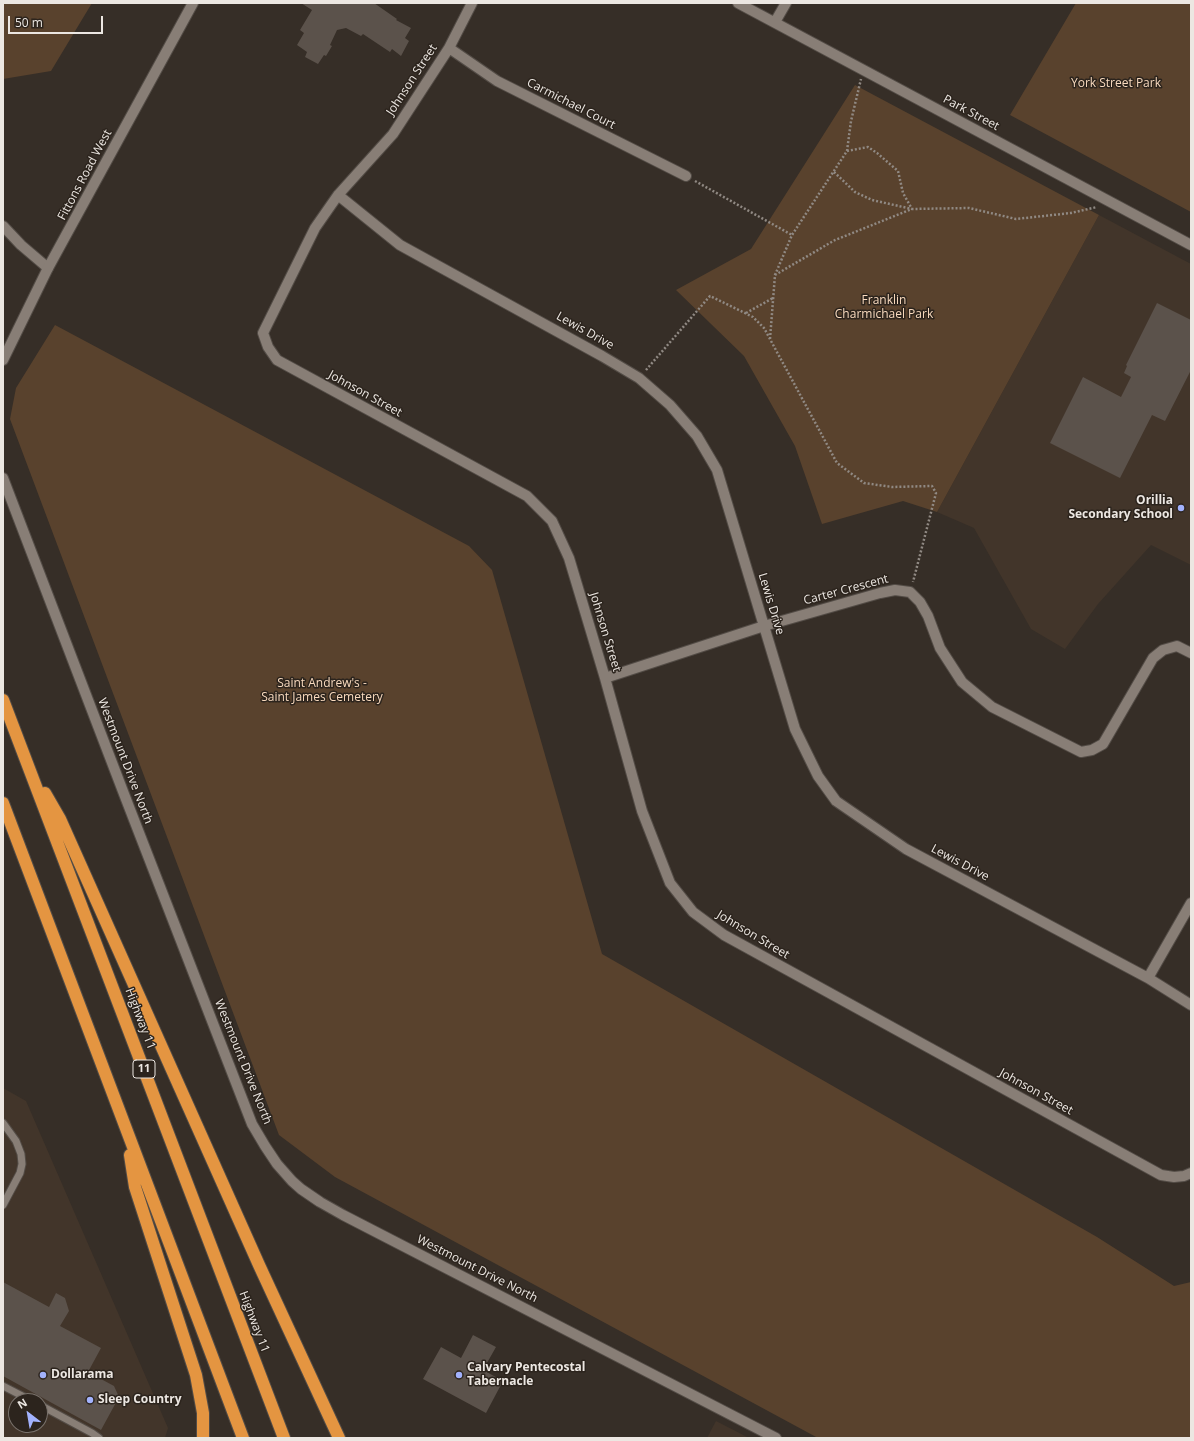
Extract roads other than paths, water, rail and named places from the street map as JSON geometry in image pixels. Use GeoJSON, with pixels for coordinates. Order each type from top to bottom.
{"type":"FeatureCollection","features":[{"type":"Feature","properties":{"kind":"highway","name":"Highway 11"},"geometry":{"type":"LineString","coordinates":[[3,700],[284,1438]]}},
{"type":"Feature","properties":{"kind":"highway"},"geometry":{"type":"LineString","coordinates":[[24,754],[60,819],[338,1438]]}},
{"type":"Feature","properties":{"kind":"highway"},"geometry":{"type":"LineString","coordinates":[[3,803],[243,1438]]}},
{"type":"Feature","properties":{"kind":"highway"},"geometry":{"type":"LineString","coordinates":[[127,1132],[135,1188],[196,1375],[204,1413],[203,1438]]}},
{"type":"Feature","properties":{"kind":"street","name":"Fittons Road West"},"geometry":{"type":"LineString","coordinates":[[3,360],[48,268],[193,3]]}},
{"type":"Feature","properties":{"kind":"street","name":"Johnson Street"},"geometry":{"type":"LineString","coordinates":[[472,3],[448,48],[393,134],[338,195],[315,228],[263,333],[268,347],[276,360],[527,496],[552,521],[569,558],[605,678],[642,811],[670,883],[693,912],[724,935],[1161,1175],[1174,1177],[1184,1176],[1191,1173]]}},
{"type":"Feature","properties":{"kind":"street","name":"Park Street"},"geometry":{"type":"LineString","coordinates":[[738,3],[1191,244]]}},
{"type":"Feature","properties":{"kind":"street"},"geometry":{"type":"LineString","coordinates":[[775,22],[786,3]]}},
{"type":"Feature","properties":{"kind":"street","name":"Carmichael Court"},"geometry":{"type":"LineString","coordinates":[[448,48],[497,81],[686,176]]}},
{"type":"Feature","properties":{"kind":"street","name":"Lewis Drive"},"geometry":{"type":"LineString","coordinates":[[338,195],[400,245],[640,378],[670,405],[697,436],[717,470],[795,729],[818,776],[836,800],[906,849],[1148,978],[1191,1004]]}},
{"type":"Feature","properties":{"kind":"street"},"geometry":{"type":"LineString","coordinates":[[3,226],[21,245],[48,268]]}},
{"type":"Feature","properties":{"kind":"street","name":"Westmount Drive North"},"geometry":{"type":"LineString","coordinates":[[3,478],[252,1124],[277,1164],[301,1189],[343,1215],[776,1438]]}},
{"type":"Feature","properties":{"kind":"street","name":"Carter Crescent"},"geometry":{"type":"LineString","coordinates":[[605,678],[764,626],[880,593],[896,590],[910,592],[920,602],[928,616],[940,648],[962,682],[992,707],[1081,752],[1092,750],[1103,744],[1153,658],[1163,650],[1177,646],[1191,653]]}},
{"type":"Feature","properties":{"kind":"street"},"geometry":{"type":"LineString","coordinates":[[1148,978],[1191,903]]}},
{"type":"Feature","properties":{"kind":"lane"},"geometry":{"type":"LineString","coordinates":[[3,1123],[16,1142],[21,1154],[22,1164],[20,1173],[3,1205]]}},
{"type":"Feature","properties":{"kind":"lane"},"geometry":{"type":"LineString","coordinates":[[3,1386],[17,1393]]}},
{"type":"Feature","properties":{"kind":"lane"},"geometry":{"type":"LineString","coordinates":[[48,1409],[99,1438]]}},
{"type":"Feature","properties":{"kind":"place","name":"Orillia Secondary School"},"geometry":{"type":"Point","coordinates":[1181,508]}},
{"type":"Feature","properties":{"kind":"place","name":"Dollarama"},"geometry":{"type":"Point","coordinates":[43,1375]}},
{"type":"Feature","properties":{"kind":"place","name":"Calvary Pentecostal Tabernacle"},"geometry":{"type":"Point","coordinates":[459,1375]}},
{"type":"Feature","properties":{"kind":"place","name":"Sleep Country"},"geometry":{"type":"Point","coordinates":[90,1400]}},
{"type":"Feature","properties":{"kind":"park label","name":"York Street Park"},"geometry":{"type":"Point","coordinates":[1116,84]}},
{"type":"Feature","properties":{"kind":"park label","name":"Franklin Charmichael Park"},"geometry":{"type":"Point","coordinates":[884,308]}},
{"type":"Feature","properties":{"kind":"park label","name":"Saint Andrew's - Saint James Cemetery"},"geometry":{"type":"Point","coordinates":[322,691]}}]}
